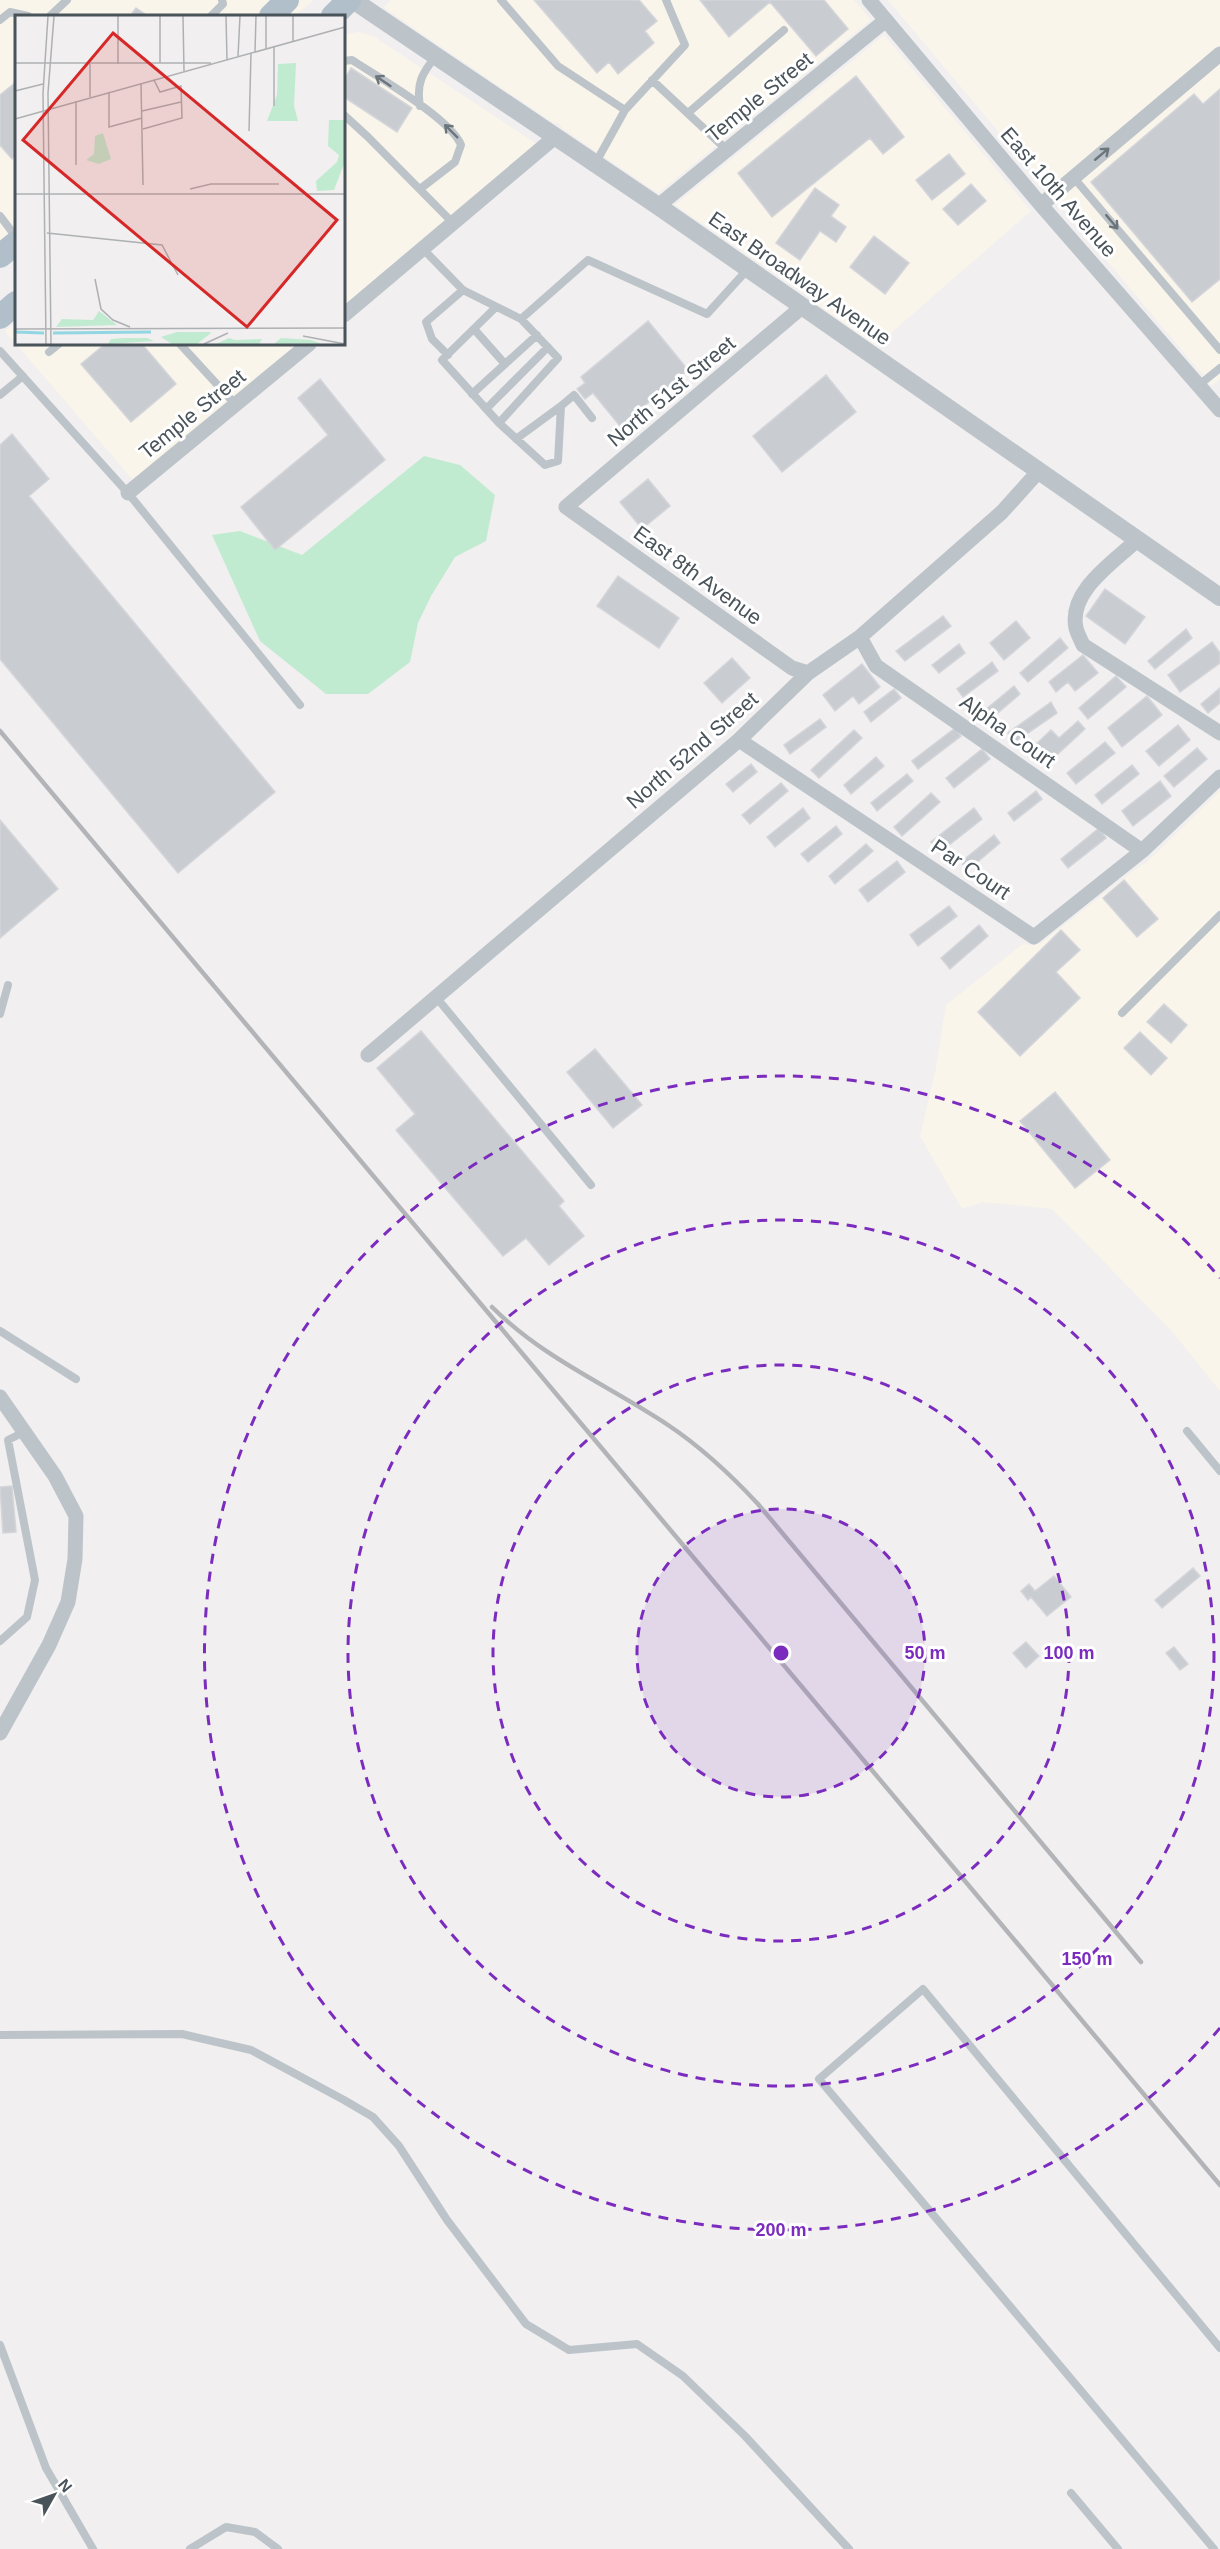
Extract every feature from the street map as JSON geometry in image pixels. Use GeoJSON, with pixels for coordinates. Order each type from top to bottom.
{"type":"FeatureCollection","features":[{"type":"Feature","properties":{"kind":"main road"},"geometry":{"type":"LineString","coordinates":[[272,15],[287,0]]}},
{"type":"Feature","properties":{"kind":"main road"},"geometry":{"type":"LineString","coordinates":[[334,15],[351,0]]}},
{"type":"Feature","properties":{"kind":"main road"},"geometry":{"type":"LineString","coordinates":[[0,256],[15,244]]}},
{"type":"Feature","properties":{"kind":"main road"},"geometry":{"type":"LineString","coordinates":[[0,317],[15,304]]}},
{"type":"Feature","properties":{"kind":"street","name":"East Broadway Avenue"},"geometry":{"type":"LineString","coordinates":[[351,0],[658,206],[1220,597]]}},
{"type":"Feature","properties":{"kind":"street","name":"East 10th Avenue"},"geometry":{"type":"LineString","coordinates":[[869,0],[1041,205],[1220,410]]}},
{"type":"Feature","properties":{"kind":"street","name":"Temple Street"},"geometry":{"type":"LineString","coordinates":[[658,206],[886,20]]}},
{"type":"Feature","properties":{"kind":"street"},"geometry":{"type":"LineString","coordinates":[[1041,205],[1220,54]]}},
{"type":"Feature","properties":{"kind":"street"},"geometry":{"type":"LineString","coordinates":[[345,314],[555,137]]}},
{"type":"Feature","properties":{"kind":"street","name":"North 51st Street"},"geometry":{"type":"LineString","coordinates":[[566,507],[802,307]]}},
{"type":"Feature","properties":{"kind":"street","name":"Temple Street"},"geometry":{"type":"LineString","coordinates":[[128,493],[308,345]]}},
{"type":"Feature","properties":{"kind":"street","name":"North 52nd Street"},"geometry":{"type":"LineString","coordinates":[[368,1055],[739,740],[808,673],[860,637],[1002,512],[1038,472]]}},
{"type":"Feature","properties":{"kind":"street","name":"East 8th Avenue"},"geometry":{"type":"LineString","coordinates":[[566,507],[792,668],[808,673]]}},
{"type":"Feature","properties":{"kind":"street"},"geometry":{"type":"LineString","coordinates":[[1137,540],[1086,589],[1077,605],[1075,627],[1083,645],[1220,733]]}},
{"type":"Feature","properties":{"kind":"street","name":"Alpha Court"},"geometry":{"type":"LineString","coordinates":[[860,637],[876,666],[1142,851]]}},
{"type":"Feature","properties":{"kind":"street","name":"Par Court"},"geometry":{"type":"LineString","coordinates":[[739,740],[1034,937],[1142,851],[1220,777]]}},
{"type":"Feature","properties":{"kind":"street"},"geometry":{"type":"LineString","coordinates":[[0,1397],[55,1476],[76,1516],[75,1559],[68,1602],[49,1645],[0,1733]]}},
{"type":"Feature","properties":{"kind":"lane"},"geometry":{"type":"LineString","coordinates":[[51,15],[67,0]]}},
{"type":"Feature","properties":{"kind":"lane"},"geometry":{"type":"LineString","coordinates":[[213,15],[223,3],[222,0]]}},
{"type":"Feature","properties":{"kind":"lane"},"geometry":{"type":"LineString","coordinates":[[501,0],[558,66],[625,110]]}},
{"type":"Feature","properties":{"kind":"lane"},"geometry":{"type":"LineString","coordinates":[[595,164],[625,110],[685,45],[666,0]]}},
{"type":"Feature","properties":{"kind":"lane"},"geometry":{"type":"LineString","coordinates":[[0,20],[10,12],[23,15]]}},
{"type":"Feature","properties":{"kind":"lane"},"geometry":{"type":"LineString","coordinates":[[688,113],[784,30]]}},
{"type":"Feature","properties":{"kind":"lane"},"geometry":{"type":"LineString","coordinates":[[420,106],[418,89],[422,74],[436,56]]}},
{"type":"Feature","properties":{"kind":"lane"},"geometry":{"type":"LineString","coordinates":[[345,61],[352,60],[458,135],[461,145],[455,162],[420,189]]}},
{"type":"Feature","properties":{"kind":"lane"},"geometry":{"type":"LineString","coordinates":[[652,80],[727,150]]}},
{"type":"Feature","properties":{"kind":"lane"},"geometry":{"type":"LineString","coordinates":[[345,116],[453,223]]}},
{"type":"Feature","properties":{"kind":"lane"},"geometry":{"type":"LineString","coordinates":[[1074,178],[1220,350]]}},
{"type":"Feature","properties":{"kind":"lane"},"geometry":{"type":"LineString","coordinates":[[0,216],[15,236]]}},
{"type":"Feature","properties":{"kind":"lane"},"geometry":{"type":"LineString","coordinates":[[423,248],[463,290],[521,319],[558,358],[500,423]]}},
{"type":"Feature","properties":{"kind":"lane"},"geometry":{"type":"LineString","coordinates":[[521,319],[588,260],[707,314],[748,269]]}},
{"type":"Feature","properties":{"kind":"lane"},"geometry":{"type":"LineString","coordinates":[[448,354],[432,339],[426,322],[463,290]]}},
{"type":"Feature","properties":{"kind":"lane"},"geometry":{"type":"LineString","coordinates":[[495,308],[441,360],[486,409],[546,465],[558,460],[561,406]]}},
{"type":"Feature","properties":{"kind":"lane"},"geometry":{"type":"LineString","coordinates":[[474,329],[505,364]]}},
{"type":"Feature","properties":{"kind":"lane"},"geometry":{"type":"LineString","coordinates":[[472,394],[537,335]]}},
{"type":"Feature","properties":{"kind":"lane"},"geometry":{"type":"LineString","coordinates":[[49,352],[58,345]]}},
{"type":"Feature","properties":{"kind":"lane"},"geometry":{"type":"LineString","coordinates":[[181,345],[236,405]]}},
{"type":"Feature","properties":{"kind":"lane"},"geometry":{"type":"LineString","coordinates":[[486,409],[548,347]]}},
{"type":"Feature","properties":{"kind":"lane"},"geometry":{"type":"LineString","coordinates":[[0,351],[128,493],[300,705]]}},
{"type":"Feature","properties":{"kind":"lane"},"geometry":{"type":"LineString","coordinates":[[1199,385],[1220,368]]}},
{"type":"Feature","properties":{"kind":"lane"},"geometry":{"type":"LineString","coordinates":[[0,395],[23,375]]}},
{"type":"Feature","properties":{"kind":"lane"},"geometry":{"type":"LineString","coordinates":[[516,439],[574,395],[592,418]]}},
{"type":"Feature","properties":{"kind":"lane"},"geometry":{"type":"LineString","coordinates":[[1122,1013],[1220,915]]}},
{"type":"Feature","properties":{"kind":"lane"},"geometry":{"type":"LineString","coordinates":[[0,1014],[8,985]]}},
{"type":"Feature","properties":{"kind":"lane"},"geometry":{"type":"LineString","coordinates":[[436,997],[591,1185]]}},
{"type":"Feature","properties":{"kind":"lane"},"geometry":{"type":"LineString","coordinates":[[0,1331],[76,1380]]}},
{"type":"Feature","properties":{"kind":"lane"},"geometry":{"type":"LineString","coordinates":[[1187,1431],[1220,1471]]}},
{"type":"Feature","properties":{"kind":"lane"},"geometry":{"type":"LineString","coordinates":[[0,1641],[27,1617],[35,1580],[4,1442],[24,1432]]}},
{"type":"Feature","properties":{"kind":"lane"},"geometry":{"type":"LineString","coordinates":[[1214,2549],[819,2079],[923,1989],[1220,2348]]}},
{"type":"Feature","properties":{"kind":"lane"},"geometry":{"type":"LineString","coordinates":[[0,2035],[182,2034],[251,2050],[355,2106],[373,2117],[399,2146],[447,2220],[525,2324],[570,2350],[638,2344],[683,2376],[745,2436],[849,2549]]}},
{"type":"Feature","properties":{"kind":"lane"},"geometry":{"type":"LineString","coordinates":[[0,2346],[45,2468],[93,2549]]}},
{"type":"Feature","properties":{"kind":"lane"},"geometry":{"type":"LineString","coordinates":[[1071,2493],[1118,2549]]}},
{"type":"Feature","properties":{"kind":"lane"},"geometry":{"type":"LineString","coordinates":[[190,2549],[226,2527],[255,2532],[278,2549]]}},
{"type":"Feature","properties":{"kind":"shaded area"},"geometry":{"type":"Polygon","coordinates":[[[0,0],[314,0],[295,15],[15,15],[15,240],[0,252],[0,0]]]}},
{"type":"Feature","properties":{"kind":"shaded area"},"geometry":{"type":"Polygon","coordinates":[[[391,0],[854,0],[871,20],[658,193],[563,129],[557,122],[555,124],[396,16],[384,7],[391,0]]]}},
{"type":"Feature","properties":{"kind":"shaded area"},"geometry":{"type":"Polygon","coordinates":[[[888,0],[1220,0],[1220,379],[1212,386],[888,0]]]}},
{"type":"Feature","properties":{"kind":"shaded area"},"geometry":{"type":"Polygon","coordinates":[[[358,32],[373,36],[540,146],[345,309],[345,35],[358,32]]]}},
{"type":"Feature","properties":{"kind":"shaded area"},"geometry":{"type":"Polygon","coordinates":[[[884,35],[1031,211],[876,346],[810,299],[805,292],[803,293],[675,205],[884,35]]]}},
{"type":"Feature","properties":{"kind":"shaded area"},"geometry":{"type":"Polygon","coordinates":[[[15,323],[15,343],[5,331],[15,323]]]}},
{"type":"Feature","properties":{"kind":"shaded area"},"geometry":{"type":"Polygon","coordinates":[[[17,345],[303,345],[138,486],[17,345]]]}},
{"type":"Feature","properties":{"kind":"shaded area"},"geometry":{"type":"Polygon","coordinates":[[[1220,791],[1220,1391],[1171,1330],[1052,1209],[983,1202],[962,1209],[920,1136],[936,1068],[946,1005],[1024,943],[1027,945],[1040,944],[1142,864],[1144,865],[1220,791]]]}},
{"type":"Feature","properties":{"kind":"green space"},"geometry":{"type":"Polygon","coordinates":[[[424,456],[460,465],[495,495],[486,541],[455,557],[431,596],[418,623],[410,662],[368,694],[326,694],[260,641],[212,535],[240,531],[302,555],[424,456]]]}},
{"type":"Feature","properties":{"kind":"building"},"geometry":{"type":"Polygon","coordinates":[[[534,0],[639,0],[657,21],[645,31],[654,43],[618,74],[609,62],[597,73],[534,0]]]}},
{"type":"Feature","properties":{"kind":"building"},"geometry":{"type":"Polygon","coordinates":[[[700,0],[824,0],[848,29],[816,56],[770,2],[729,37],[700,0]]]}},
{"type":"Feature","properties":{"kind":"building"},"geometry":{"type":"Polygon","coordinates":[[[136,8],[146,15],[131,15],[136,8]]]}},
{"type":"Feature","properties":{"kind":"building"},"geometry":{"type":"Polygon","coordinates":[[[351,68],[412,108],[397,132],[345,98],[345,78],[351,68]]]}},
{"type":"Feature","properties":{"kind":"building"},"geometry":{"type":"Polygon","coordinates":[[[856,76],[904,137],[883,154],[870,138],[772,217],[738,173],[856,76]]]}},
{"type":"Feature","properties":{"kind":"building"},"geometry":{"type":"Polygon","coordinates":[[[15,83],[15,156],[12,159],[0,145],[0,95],[15,83]]]}},
{"type":"Feature","properties":{"kind":"building"},"geometry":{"type":"Polygon","coordinates":[[[1220,89],[1220,279],[1192,302],[1091,182],[1194,94],[1203,104],[1220,89]]]}},
{"type":"Feature","properties":{"kind":"building"},"geometry":{"type":"Polygon","coordinates":[[[949,154],[965,174],[932,200],[916,180],[949,154]]]}},
{"type":"Feature","properties":{"kind":"building"},"geometry":{"type":"Polygon","coordinates":[[[971,184],[986,201],[958,225],[943,209],[971,184]]]}},
{"type":"Feature","properties":{"kind":"building"},"geometry":{"type":"Polygon","coordinates":[[[815,188],[839,205],[831,216],[846,227],[836,242],[820,231],[800,260],[776,243],[815,188]]]}},
{"type":"Feature","properties":{"kind":"building"},"geometry":{"type":"Polygon","coordinates":[[[874,236],[909,263],[885,294],[850,267],[874,236]]]}},
{"type":"Feature","properties":{"kind":"building"},"geometry":{"type":"Polygon","coordinates":[[[648,321],[688,370],[620,426],[593,393],[585,399],[577,389],[585,383],[581,377],[648,321]]]}},
{"type":"Feature","properties":{"kind":"building"},"geometry":{"type":"Polygon","coordinates":[[[104,345],[143,345],[176,384],[131,422],[81,364],[104,345]]]}},
{"type":"Feature","properties":{"kind":"building"},"geometry":{"type":"Polygon","coordinates":[[[826,375],[856,412],[782,472],[753,436],[826,375]]]}},
{"type":"Feature","properties":{"kind":"building"},"geometry":{"type":"Polygon","coordinates":[[[320,379],[385,460],[275,550],[241,507],[328,435],[298,398],[320,379]]]}},
{"type":"Feature","properties":{"kind":"building"},"geometry":{"type":"Polygon","coordinates":[[[12,434],[49,479],[29,496],[275,792],[178,873],[0,659],[0,445],[12,434]]]}},
{"type":"Feature","properties":{"kind":"building"},"geometry":{"type":"Polygon","coordinates":[[[648,479],[670,506],[642,529],[620,502],[648,479]]]}},
{"type":"Feature","properties":{"kind":"building"},"geometry":{"type":"Polygon","coordinates":[[[618,576],[679,618],[659,648],[597,606],[618,576]]]}},
{"type":"Feature","properties":{"kind":"building"},"geometry":{"type":"Polygon","coordinates":[[[1105,589],[1145,617],[1125,644],[1086,616],[1105,589]]]}},
{"type":"Feature","properties":{"kind":"building"},"geometry":{"type":"Polygon","coordinates":[[[943,616],[951,626],[905,661],[896,651],[943,616]]]}},
{"type":"Feature","properties":{"kind":"building"},"geometry":{"type":"Polygon","coordinates":[[[1016,621],[1030,638],[1004,660],[990,643],[1016,621]]]}},
{"type":"Feature","properties":{"kind":"building"},"geometry":{"type":"Polygon","coordinates":[[[1186,629],[1192,638],[1155,669],[1148,661],[1186,629]]]}},
{"type":"Feature","properties":{"kind":"building"},"geometry":{"type":"Polygon","coordinates":[[[1060,638],[1068,648],[1028,682],[1020,673],[1060,638]]]}},
{"type":"Feature","properties":{"kind":"building"},"geometry":{"type":"Polygon","coordinates":[[[1212,642],[1220,653],[1220,663],[1180,692],[1168,675],[1212,642]]]}},
{"type":"Feature","properties":{"kind":"building"},"geometry":{"type":"Polygon","coordinates":[[[959,644],[965,653],[939,673],[932,665],[959,644]]]}},
{"type":"Feature","properties":{"kind":"building"},"geometry":{"type":"Polygon","coordinates":[[[1083,655],[1098,673],[1075,691],[1068,682],[1056,692],[1049,682],[1083,655]]]}},
{"type":"Feature","properties":{"kind":"building"},"geometry":{"type":"Polygon","coordinates":[[[732,658],[750,678],[722,703],[704,683],[732,658]]]}},
{"type":"Feature","properties":{"kind":"building"},"geometry":{"type":"Polygon","coordinates":[[[992,662],[998,671],[963,697],[957,689],[992,662]]]}},
{"type":"Feature","properties":{"kind":"building"},"geometry":{"type":"Polygon","coordinates":[[[862,664],[880,687],[859,704],[853,696],[835,711],[823,695],[862,664]]]}},
{"type":"Feature","properties":{"kind":"building"},"geometry":{"type":"Polygon","coordinates":[[[1116,676],[1126,687],[1088,719],[1079,708],[1116,676]]]}},
{"type":"Feature","properties":{"kind":"building"},"geometry":{"type":"Polygon","coordinates":[[[1014,686],[1020,694],[986,723],[979,715],[1014,686]]]}},
{"type":"Feature","properties":{"kind":"building"},"geometry":{"type":"Polygon","coordinates":[[[1220,688],[1220,703],[1208,713],[1201,704],[1220,688]]]}},
{"type":"Feature","properties":{"kind":"building"},"geometry":{"type":"Polygon","coordinates":[[[894,689],[901,698],[871,722],[864,712],[894,689]]]}},
{"type":"Feature","properties":{"kind":"building"},"geometry":{"type":"Polygon","coordinates":[[[1147,696],[1162,715],[1122,747],[1108,728],[1147,696]]]}},
{"type":"Feature","properties":{"kind":"building"},"geometry":{"type":"Polygon","coordinates":[[[1051,702],[1057,713],[1015,742],[1008,733],[1051,702]]]}},
{"type":"Feature","properties":{"kind":"building"},"geometry":{"type":"Polygon","coordinates":[[[820,719],[826,727],[790,754],[784,745],[820,719]]]}},
{"type":"Feature","properties":{"kind":"building"},"geometry":{"type":"Polygon","coordinates":[[[1078,721],[1085,729],[1047,764],[1032,748],[1051,730],[1059,738],[1078,721]]]}},
{"type":"Feature","properties":{"kind":"building"},"geometry":{"type":"Polygon","coordinates":[[[1178,725],[1190,740],[1159,766],[1146,751],[1178,725]]]}},
{"type":"Feature","properties":{"kind":"building"},"geometry":{"type":"Polygon","coordinates":[[[955,728],[961,736],[918,769],[912,761],[955,728]]]}},
{"type":"Feature","properties":{"kind":"building"},"geometry":{"type":"Polygon","coordinates":[[[854,730],[862,738],[819,778],[811,770],[854,730]]]}},
{"type":"Feature","properties":{"kind":"building"},"geometry":{"type":"Polygon","coordinates":[[[1105,742],[1115,753],[1076,784],[1067,773],[1105,742]]]}},
{"type":"Feature","properties":{"kind":"building"},"geometry":{"type":"Polygon","coordinates":[[[1197,748],[1207,759],[1174,787],[1164,776],[1197,748]]]}},
{"type":"Feature","properties":{"kind":"building"},"geometry":{"type":"Polygon","coordinates":[[[982,749],[990,759],[954,788],[946,778],[982,749]]]}},
{"type":"Feature","properties":{"kind":"building"},"geometry":{"type":"Polygon","coordinates":[[[876,757],[884,766],[851,794],[844,785],[876,757]]]}},
{"type":"Feature","properties":{"kind":"building"},"geometry":{"type":"Polygon","coordinates":[[[751,764],[757,772],[733,792],[726,784],[751,764]]]}},
{"type":"Feature","properties":{"kind":"building"},"geometry":{"type":"Polygon","coordinates":[[[1132,765],[1139,774],[1102,804],[1095,795],[1132,765]]]}},
{"type":"Feature","properties":{"kind":"building"},"geometry":{"type":"Polygon","coordinates":[[[907,774],[913,781],[877,811],[871,803],[907,774]]]}},
{"type":"Feature","properties":{"kind":"building"},"geometry":{"type":"Polygon","coordinates":[[[1160,781],[1171,796],[1133,826],[1122,811],[1160,781]]]}},
{"type":"Feature","properties":{"kind":"building"},"geometry":{"type":"Polygon","coordinates":[[[781,783],[788,791],[750,824],[742,815],[781,783]]]}},
{"type":"Feature","properties":{"kind":"building"},"geometry":{"type":"Polygon","coordinates":[[[1036,791],[1042,799],[1014,821],[1008,813],[1036,791]]]}},
{"type":"Feature","properties":{"kind":"building"},"geometry":{"type":"Polygon","coordinates":[[[931,793],[940,802],[902,836],[894,827],[931,793]]]}},
{"type":"Feature","properties":{"kind":"building"},"geometry":{"type":"Polygon","coordinates":[[[803,808],[810,818],[775,847],[767,837],[803,808]]]}},
{"type":"Feature","properties":{"kind":"building"},"geometry":{"type":"Polygon","coordinates":[[[974,808],[982,819],[939,853],[931,842],[974,808]]]}},
{"type":"Feature","properties":{"kind":"building"},"geometry":{"type":"Polygon","coordinates":[[[0,820],[58,889],[0,938],[0,820]]]}},
{"type":"Feature","properties":{"kind":"building"},"geometry":{"type":"Polygon","coordinates":[[[836,826],[842,834],[808,862],[801,854],[836,826]]]}},
{"type":"Feature","properties":{"kind":"building"},"geometry":{"type":"Polygon","coordinates":[[[1099,828],[1106,838],[1068,868],[1061,859],[1099,828]]]}},
{"type":"Feature","properties":{"kind":"building"},"geometry":{"type":"Polygon","coordinates":[[[994,835],[1000,843],[968,870],[961,862],[994,835]]]}},
{"type":"Feature","properties":{"kind":"building"},"geometry":{"type":"Polygon","coordinates":[[[866,844],[873,851],[835,884],[829,876],[866,844]]]}},
{"type":"Feature","properties":{"kind":"building"},"geometry":{"type":"Polygon","coordinates":[[[897,861],[905,872],[868,902],[859,890],[897,861]]]}},
{"type":"Feature","properties":{"kind":"building"},"geometry":{"type":"Polygon","coordinates":[[[1124,880],[1158,919],[1137,937],[1103,898],[1124,880]]]}},
{"type":"Feature","properties":{"kind":"building"},"geometry":{"type":"Polygon","coordinates":[[[949,906],[957,916],[918,946],[910,935],[949,906]]]}},
{"type":"Feature","properties":{"kind":"building"},"geometry":{"type":"Polygon","coordinates":[[[979,925],[988,936],[950,969],[941,958],[979,925]]]}},
{"type":"Feature","properties":{"kind":"building"},"geometry":{"type":"Polygon","coordinates":[[[1061,930],[1080,950],[1056,972],[1080,998],[1020,1056],[978,1012],[1061,930]]]}},
{"type":"Feature","properties":{"kind":"building"},"geometry":{"type":"Polygon","coordinates":[[[1164,1004],[1187,1025],[1171,1043],[1147,1022],[1164,1004]]]}},
{"type":"Feature","properties":{"kind":"building"},"geometry":{"type":"Polygon","coordinates":[[[421,1031],[564,1201],[559,1206],[584,1236],[549,1265],[526,1238],[503,1256],[396,1130],[415,1114],[377,1068],[421,1031]]]}},
{"type":"Feature","properties":{"kind":"building"},"geometry":{"type":"Polygon","coordinates":[[[1140,1032],[1167,1058],[1151,1075],[1124,1048],[1140,1032]]]}},
{"type":"Feature","properties":{"kind":"building"},"geometry":{"type":"Polygon","coordinates":[[[595,1049],[642,1105],[613,1128],[567,1072],[595,1049]]]}},
{"type":"Feature","properties":{"kind":"building"},"geometry":{"type":"Polygon","coordinates":[[[1055,1092],[1110,1160],[1075,1188],[1020,1121],[1055,1092]]]}},
{"type":"Feature","properties":{"kind":"building"},"geometry":{"type":"Polygon","coordinates":[[[12,1486],[16,1532],[3,1533],[0,1487],[12,1486]]]}},
{"type":"Feature","properties":{"kind":"building"},"geometry":{"type":"Polygon","coordinates":[[[1193,1568],[1200,1576],[1162,1608],[1155,1600],[1193,1568]]]}},
{"type":"Feature","properties":{"kind":"building"},"geometry":{"type":"Polygon","coordinates":[[[1054,1576],[1071,1597],[1047,1616],[1031,1597],[1028,1600],[1021,1591],[1029,1584],[1035,1591],[1054,1576]]]}},
{"type":"Feature","properties":{"kind":"building"},"geometry":{"type":"Polygon","coordinates":[[[1026,1642],[1039,1656],[1026,1668],[1013,1653],[1026,1642]]]}},
{"type":"Feature","properties":{"kind":"building"},"geometry":{"type":"Polygon","coordinates":[[[1174,1647],[1188,1664],[1180,1670],[1166,1653],[1174,1647]]]}},
{"type":"Feature","properties":{"kind":"railway"},"geometry":{"type":"LineString","coordinates":[[0,731],[1220,2185]]}},
{"type":"Feature","properties":{"kind":"railway"},"geometry":{"type":"LineString","coordinates":[[492,1307],[533,1342],[555,1357],[680,1434],[704,1452],[758,1504],[1141,1962]]}}]}
